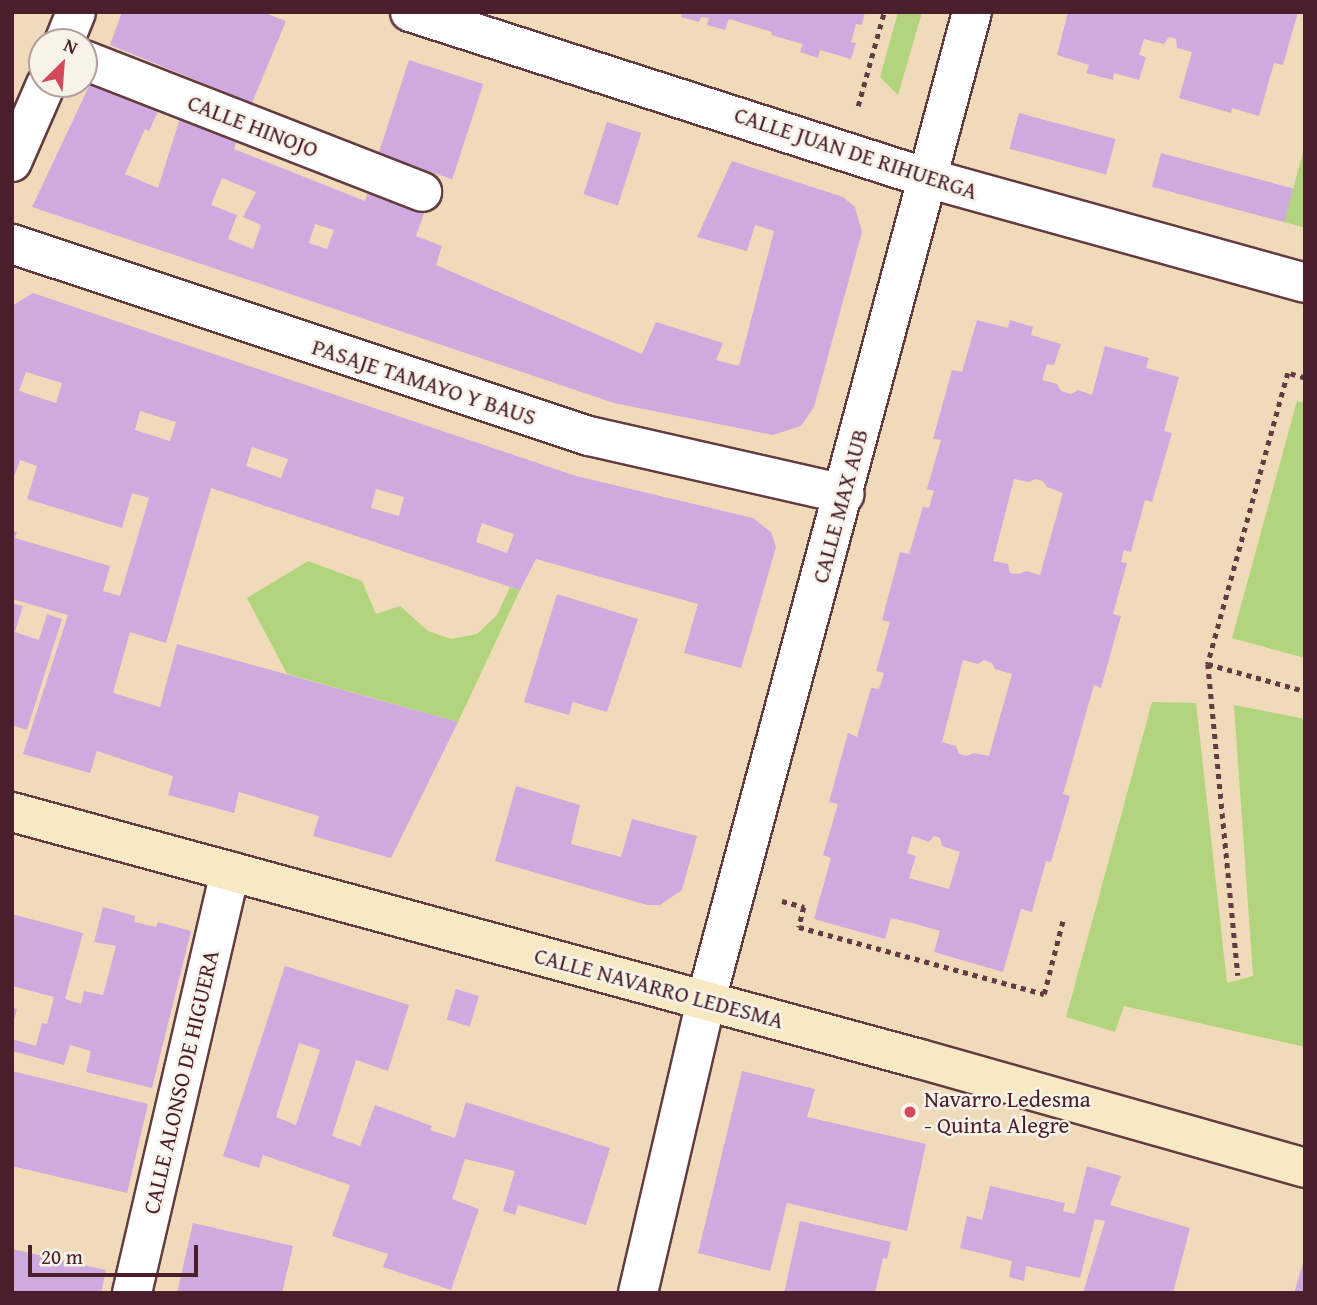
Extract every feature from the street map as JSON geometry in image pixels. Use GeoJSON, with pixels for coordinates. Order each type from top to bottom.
{"type":"FeatureCollection","features":[{"type":"Feature","properties":{"kind":"main road","name":"CALLE NAVARRO LEDESMA"},"geometry":{"type":"LineString","coordinates":[[12,812],[706,1000],[1305,1168]]}},
{"type":"Feature","properties":{"kind":"street","name":"CALLE JUAN DE RIHUERGA"},"geometry":{"type":"LineString","coordinates":[[410,12],[927,178],[1305,283]]}},
{"type":"Feature","properties":{"kind":"street","name":"CALLE MAX AUB"},"geometry":{"type":"LineString","coordinates":[[638,1293],[706,1000],[972,12]]}},
{"type":"Feature","properties":{"kind":"street","name":"CALLE HINOJO"},"geometry":{"type":"LineString","coordinates":[[98,66],[422,192]]}},
{"type":"Feature","properties":{"kind":"street"},"geometry":{"type":"LineString","coordinates":[[12,162],[40,98]]}},
{"type":"Feature","properties":{"kind":"street","name":"PASAJE TAMAYO Y BAUS"},"geometry":{"type":"LineString","coordinates":[[12,244],[589,436],[844,494]]}},
{"type":"Feature","properties":{"kind":"street","name":"CALLE ALONSO DE HIGUERA"},"geometry":{"type":"LineString","coordinates":[[132,1293],[230,871]]}},
{"type":"Feature","properties":{"kind":"path"},"geometry":{"type":"LineString","coordinates":[[844,150],[884,12]]}},
{"type":"Feature","properties":{"kind":"path"},"geometry":{"type":"LineString","coordinates":[[1238,976],[1208,664],[1288,373],[1305,378]]}},
{"type":"Feature","properties":{"kind":"path"},"geometry":{"type":"LineString","coordinates":[[1208,664],[1305,691]]}},
{"type":"Feature","properties":{"kind":"path"},"geometry":{"type":"LineString","coordinates":[[737,889],[804,907],[799,927],[1044,994],[1063,920]]}},
{"type":"Feature","properties":{"kind":"green space"},"geometry":{"type":"Polygon","coordinates":[[[898,12],[922,12],[898,95],[880,77],[898,12]]]}},
{"type":"Feature","properties":{"kind":"green space"},"geometry":{"type":"Polygon","coordinates":[[[1305,145],[1305,228],[1284,222],[1305,145]]]}},
{"type":"Feature","properties":{"kind":"green space"},"geometry":{"type":"Polygon","coordinates":[[[1297,401],[1305,403],[1305,658],[1232,638],[1297,401]]]}},
{"type":"Feature","properties":{"kind":"green space"},"geometry":{"type":"Polygon","coordinates":[[[308,561],[362,581],[376,614],[400,606],[428,631],[451,639],[477,634],[497,615],[510,587],[520,590],[458,722],[287,674],[247,598],[308,561]]]}},
{"type":"Feature","properties":{"kind":"green space"},"geometry":{"type":"Polygon","coordinates":[[[1152,702],[1196,703],[1227,983],[1253,976],[1234,705],[1305,719],[1305,1047],[1124,1006],[1115,1032],[1066,1017],[1152,702]]]}},
{"type":"Feature","properties":{"kind":"building"},"geometry":{"type":"Polygon","coordinates":[[[122,12],[262,12],[286,21],[252,103],[110,45],[122,12]]]}},
{"type":"Feature","properties":{"kind":"building"},"geometry":{"type":"Polygon","coordinates":[[[683,12],[865,12],[862,25],[856,24],[851,42],[856,43],[851,59],[820,50],[818,58],[800,52],[803,44],[771,35],[772,32],[729,19],[725,30],[707,25],[709,18],[701,17],[699,22],[681,17],[683,12]]]}},
{"type":"Feature","properties":{"kind":"building"},"geometry":{"type":"Polygon","coordinates":[[[1068,12],[1298,12],[1283,65],[1274,63],[1259,116],[1232,108],[1231,113],[1179,98],[1192,52],[1177,48],[1176,39],[1169,37],[1164,44],[1144,39],[1139,55],[1146,57],[1139,80],[1114,73],[1113,80],[1086,73],[1089,65],[1057,55],[1068,12]]]}},
{"type":"Feature","properties":{"kind":"building"},"geometry":{"type":"Polygon","coordinates":[[[409,60],[483,84],[452,179],[378,155],[409,60]]]}},
{"type":"Feature","properties":{"kind":"building"},"geometry":{"type":"Polygon","coordinates":[[[98,82],[160,107],[149,131],[145,129],[125,174],[158,188],[181,115],[238,136],[234,149],[365,201],[368,192],[404,205],[426,208],[416,236],[442,246],[436,265],[642,354],[656,322],[723,343],[716,360],[739,366],[774,231],[755,225],[747,251],[697,237],[732,161],[843,197],[855,207],[862,232],[814,407],[801,426],[773,435],[614,403],[32,207],[83,98],[98,98],[98,82]],[[222,178],[211,205],[237,215],[228,239],[253,249],[261,225],[243,217],[256,192],[222,178]],[[315,224],[309,243],[327,249],[334,230],[315,224]]]}},
{"type":"Feature","properties":{"kind":"building"},"geometry":{"type":"Polygon","coordinates":[[[1019,113],[1116,139],[1106,175],[1009,149],[1019,113]]]}},
{"type":"Feature","properties":{"kind":"building"},"geometry":{"type":"Polygon","coordinates":[[[607,122],[641,133],[618,205],[584,194],[607,122]]]}},
{"type":"Feature","properties":{"kind":"building"},"geometry":{"type":"Polygon","coordinates":[[[1161,153],[1293,188],[1284,222],[1152,187],[1161,153]]]}},
{"type":"Feature","properties":{"kind":"building"},"geometry":{"type":"Polygon","coordinates":[[[33,293],[576,476],[753,518],[771,532],[776,547],[741,668],[684,653],[698,604],[536,559],[520,590],[211,488],[166,643],[130,632],[113,693],[160,707],[177,644],[458,722],[391,858],[313,836],[319,816],[239,792],[234,813],[168,795],[173,776],[97,751],[90,773],[23,754],[68,615],[12,599],[12,531],[17,532],[15,538],[110,566],[103,591],[120,596],[149,498],[132,493],[122,528],[27,499],[37,466],[20,460],[12,483],[12,306],[33,293]],[[26,372],[19,391],[56,403],[62,383],[26,372]],[[140,411],[135,430],[170,441],[176,422],[140,411]],[[252,447],[246,466],[281,478],[288,459],[252,447]],[[376,489],[371,508],[399,516],[404,497],[376,489]],[[482,523],[476,542],[507,553],[514,534],[482,523]]]}},
{"type":"Feature","properties":{"kind":"building"},"geometry":{"type":"Polygon","coordinates":[[[977,320],[1008,328],[1010,320],[1033,327],[1031,335],[1061,344],[1054,365],[1047,364],[1042,380],[1057,384],[1061,391],[1071,394],[1078,390],[1092,395],[1105,346],[1149,358],[1146,368],[1179,377],[1164,431],[1172,433],[1152,502],[1145,500],[1131,552],[1124,550],[1121,562],[1127,563],[1113,614],[1121,616],[1101,688],[1094,685],[1063,794],[1070,796],[1051,862],[1046,861],[1032,912],[1021,909],[1003,972],[934,952],[940,931],[916,924],[891,918],[885,939],[814,919],[831,858],[823,855],[838,804],[829,802],[848,733],[857,737],[871,688],[879,689],[884,673],[876,671],[890,622],[882,620],[900,552],[909,554],[923,507],[929,508],[934,491],[927,489],[941,440],[933,439],[952,370],[962,372],[977,320]],[[1014,479],[993,561],[1008,564],[1010,573],[1026,571],[1040,575],[1063,493],[1047,487],[1043,481],[1014,479]],[[963,660],[942,742],[956,746],[959,754],[989,756],[1012,674],[995,669],[992,663],[984,660],[978,664],[963,660]],[[912,836],[907,853],[916,856],[909,878],[949,889],[960,852],[942,846],[940,838],[934,836],[929,842],[912,836]]]}},
{"type":"Feature","properties":{"kind":"building"},"geometry":{"type":"Polygon","coordinates":[[[557,594],[638,619],[607,712],[573,702],[569,715],[524,702],[557,594]]]}},
{"type":"Feature","properties":{"kind":"building"},"geometry":{"type":"Polygon","coordinates":[[[12,603],[23,606],[15,632],[39,640],[47,614],[62,619],[27,730],[12,725],[12,603]]]}},
{"type":"Feature","properties":{"kind":"building"},"geometry":{"type":"Polygon","coordinates":[[[516,786],[580,805],[571,844],[621,857],[632,819],[697,836],[682,890],[660,905],[647,905],[495,861],[516,786]]]}},
{"type":"Feature","properties":{"kind":"building"},"geometry":{"type":"Polygon","coordinates":[[[103,907],[135,916],[134,922],[156,927],[158,922],[191,931],[152,1088],[86,1072],[91,1051],[70,1045],[64,1065],[12,1051],[12,1039],[36,1046],[42,1023],[47,1024],[54,997],[12,986],[12,914],[83,933],[65,999],[81,1004],[84,991],[103,995],[116,946],[94,942],[103,907]]]}},
{"type":"Feature","properties":{"kind":"building"},"geometry":{"type":"Polygon","coordinates":[[[285,966],[409,1005],[388,1071],[356,1060],[332,1136],[360,1146],[375,1105],[432,1126],[430,1130],[455,1138],[466,1102],[610,1148],[586,1225],[518,1205],[515,1215],[503,1211],[515,1171],[465,1159],[452,1199],[479,1209],[451,1290],[383,1267],[388,1254],[332,1236],[350,1185],[263,1155],[259,1168],[223,1156],[285,966]],[[299,1043],[276,1117],[296,1125],[320,1050],[299,1043]]]}},
{"type":"Feature","properties":{"kind":"building"},"geometry":{"type":"Polygon","coordinates":[[[456,989],[479,996],[470,1027],[447,1020],[456,989]]]}},
{"type":"Feature","properties":{"kind":"building"},"geometry":{"type":"Polygon","coordinates":[[[12,1008],[17,1009],[13,1024],[12,1024],[12,1008]]]}},
{"type":"Feature","properties":{"kind":"building"},"geometry":{"type":"Polygon","coordinates":[[[12,1071],[148,1104],[127,1193],[12,1166],[12,1071]]]}},
{"type":"Feature","properties":{"kind":"building"},"geometry":{"type":"Polygon","coordinates":[[[742,1071],[815,1089],[807,1117],[926,1144],[907,1231],[787,1203],[770,1271],[698,1253],[742,1071]]]}},
{"type":"Feature","properties":{"kind":"building"},"geometry":{"type":"Polygon","coordinates":[[[1087,1166],[1121,1176],[1110,1205],[1190,1228],[1173,1293],[1083,1293],[1105,1221],[1095,1219],[1080,1278],[1026,1266],[1024,1281],[1009,1277],[1012,1261],[960,1248],[967,1216],[982,1220],[990,1186],[1065,1203],[1063,1211],[1075,1214],[1087,1166]]]}},
{"type":"Feature","properties":{"kind":"building"},"geometry":{"type":"Polygon","coordinates":[[[800,1221],[891,1242],[887,1259],[883,1258],[875,1293],[784,1293],[800,1221]]]}},
{"type":"Feature","properties":{"kind":"building"},"geometry":{"type":"Polygon","coordinates":[[[193,1223],[293,1246],[282,1293],[177,1293],[193,1223]]]}},
{"type":"Feature","properties":{"kind":"building"},"geometry":{"type":"Polygon","coordinates":[[[12,1249],[106,1270],[101,1293],[12,1293],[12,1249]]]}},
{"type":"Feature","properties":{"kind":"building"},"geometry":{"type":"Polygon","coordinates":[[[1304,1260],[1305,1293],[1294,1293],[1304,1260]]]}},
{"type":"Feature","properties":{"kind":"place","name":"Navarro Ledesma - Quinta Alegre"},"geometry":{"type":"Point","coordinates":[910,1112]}}]}
